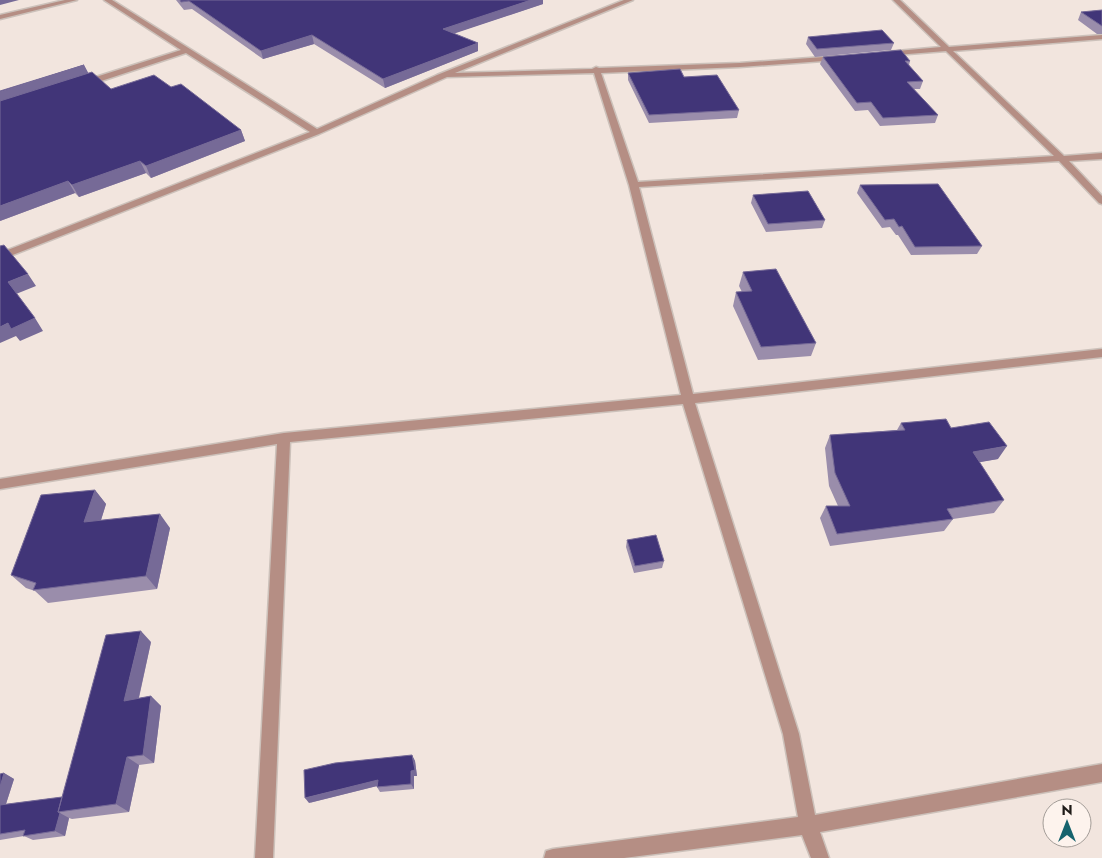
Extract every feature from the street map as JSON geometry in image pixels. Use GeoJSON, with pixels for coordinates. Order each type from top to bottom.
{"type":"FeatureCollection","features":[{"type":"Feature","properties":{"kind":"street"},"geometry":{"type":"LineString","coordinates":[[24,11],[38,0]]}},
{"type":"Feature","properties":{"kind":"street"},"geometry":{"type":"LineString","coordinates":[[0,17],[74,0]]}},
{"type":"Feature","properties":{"kind":"street"},"geometry":{"type":"LineString","coordinates":[[107,0],[316,132]]}},
{"type":"Feature","properties":{"kind":"street"},"geometry":{"type":"LineString","coordinates":[[0,257],[316,132],[440,77],[630,0]]}},
{"type":"Feature","properties":{"kind":"street"},"geometry":{"type":"LineString","coordinates":[[896,0],[1062,159],[1102,201]]}},
{"type":"Feature","properties":{"kind":"street"},"geometry":{"type":"LineString","coordinates":[[877,55],[945,48],[1102,37]]}},
{"type":"Feature","properties":{"kind":"street"},"geometry":{"type":"LineString","coordinates":[[74,87],[186,51]]}},
{"type":"Feature","properties":{"kind":"street"},"geometry":{"type":"LineString","coordinates":[[440,77],[596,69],[752,66],[848,57]]}},
{"type":"Feature","properties":{"kind":"street"},"geometry":{"type":"LineString","coordinates":[[596,69],[634,184],[688,399],[791,734],[808,825],[820,858]]}},
{"type":"Feature","properties":{"kind":"street"},"geometry":{"type":"LineString","coordinates":[[634,184],[1102,156]]}},
{"type":"Feature","properties":{"kind":"street"},"geometry":{"type":"LineString","coordinates":[[0,484],[284,438],[688,399],[1102,353]]}},
{"type":"Feature","properties":{"kind":"street"},"geometry":{"type":"LineString","coordinates":[[264,858],[284,438]]}},
{"type":"Feature","properties":{"kind":"street"},"geometry":{"type":"LineString","coordinates":[[552,858],[808,825],[1102,773]]}},
{"type":"Feature","properties":{"kind":"building"},"geometry":{"type":"Polygon","coordinates":[[[180,0],[531,0],[443,29],[478,43],[383,79],[312,35],[261,51],[189,1],[181,2],[180,0]]]}},
{"type":"Feature","properties":{"kind":"building"},"geometry":{"type":"Polygon","coordinates":[[[1102,10],[1102,26],[1081,12],[1102,10]]]}},
{"type":"Feature","properties":{"kind":"building"},"geometry":{"type":"Polygon","coordinates":[[[882,30],[894,43],[817,49],[808,37],[882,30]]]}},
{"type":"Feature","properties":{"kind":"building"},"geometry":{"type":"Polygon","coordinates":[[[901,50],[910,61],[905,61],[923,81],[907,82],[938,115],[883,118],[871,102],[857,103],[823,57],[901,50]]]}},
{"type":"Feature","properties":{"kind":"building"},"geometry":{"type":"Polygon","coordinates":[[[84,65],[0,92],[0,91],[84,65]]]}},
{"type":"Feature","properties":{"kind":"building"},"geometry":{"type":"Polygon","coordinates":[[[680,69],[684,77],[717,75],[739,110],[649,115],[628,73],[680,69]]]}},
{"type":"Feature","properties":{"kind":"building"},"geometry":{"type":"Polygon","coordinates":[[[92,72],[111,89],[154,75],[171,87],[181,84],[241,130],[146,166],[140,161],[72,185],[68,181],[0,206],[0,101],[92,72]]]}},
{"type":"Feature","properties":{"kind":"building"},"geometry":{"type":"Polygon","coordinates":[[[938,184],[982,246],[915,247],[902,226],[899,227],[894,219],[885,220],[860,185],[938,184]]]}},
{"type":"Feature","properties":{"kind":"building"},"geometry":{"type":"Polygon","coordinates":[[[808,191],[825,220],[768,224],[753,195],[808,191]]]}},
{"type":"Feature","properties":{"kind":"building"},"geometry":{"type":"Polygon","coordinates":[[[4,245],[28,274],[8,282],[35,318],[11,329],[8,323],[0,327],[0,246],[4,245]]]}},
{"type":"Feature","properties":{"kind":"building"},"geometry":{"type":"Polygon","coordinates":[[[776,269],[816,343],[761,347],[736,292],[752,291],[743,272],[776,269]]]}},
{"type":"Feature","properties":{"kind":"building"},"geometry":{"type":"Polygon","coordinates":[[[946,419],[951,428],[989,422],[1007,446],[973,452],[1004,500],[947,509],[953,519],[837,534],[826,506],[850,506],[835,473],[830,435],[905,430],[901,423],[946,419]]]}},
{"type":"Feature","properties":{"kind":"building"},"geometry":{"type":"Polygon","coordinates":[[[95,490],[84,522],[160,514],[146,576],[33,590],[36,583],[11,575],[41,495],[95,490]]]}},
{"type":"Feature","properties":{"kind":"building"},"geometry":{"type":"Polygon","coordinates":[[[656,535],[664,561],[635,566],[627,540],[656,535]]]}},
{"type":"Feature","properties":{"kind":"building"},"geometry":{"type":"Polygon","coordinates":[[[141,631],[124,701],[151,696],[143,755],[127,757],[116,804],[58,812],[106,635],[141,631]]]}},
{"type":"Feature","properties":{"kind":"building"},"geometry":{"type":"Polygon","coordinates":[[[412,755],[415,770],[411,771],[411,784],[377,787],[378,780],[305,798],[304,770],[335,763],[412,755]]]}},
{"type":"Feature","properties":{"kind":"building"},"geometry":{"type":"Polygon","coordinates":[[[4,773],[0,787],[0,774],[4,773]]]}},
{"type":"Feature","properties":{"kind":"building"},"geometry":{"type":"Polygon","coordinates":[[[62,797],[55,831],[23,836],[25,830],[0,834],[0,805],[62,797]]]}}]}
